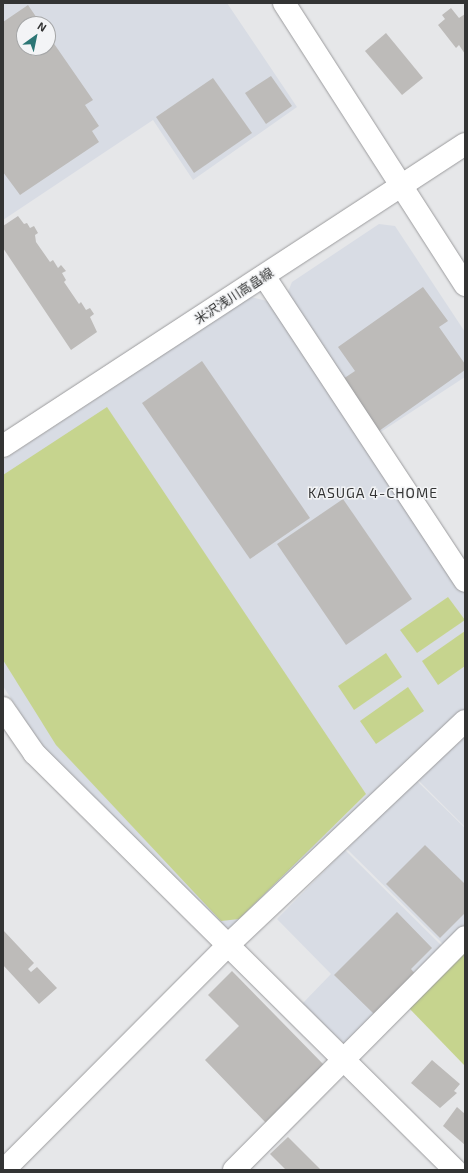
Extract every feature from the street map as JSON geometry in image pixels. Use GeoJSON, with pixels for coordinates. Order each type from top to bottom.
{"type":"FeatureCollection","features":[{"type":"Feature","properties":{"kind":"street"},"geometry":{"type":"LineString","coordinates":[[284,3],[465,285]]}},
{"type":"Feature","properties":{"kind":"street","name":"米沢浅川高畠線"},"geometry":{"type":"LineString","coordinates":[[3,446],[465,144]]}},
{"type":"Feature","properties":{"kind":"street"},"geometry":{"type":"LineString","coordinates":[[264,276],[465,581]]}},
{"type":"Feature","properties":{"kind":"street"},"geometry":{"type":"LineString","coordinates":[[3,708],[34,753],[343,1059],[456,1170],[465,1162]]}},
{"type":"Feature","properties":{"kind":"street"},"geometry":{"type":"LineString","coordinates":[[4,1170],[228,945],[465,721]]}},
{"type":"Feature","properties":{"kind":"street"},"geometry":{"type":"LineString","coordinates":[[234,1170],[465,936]]}},
{"type":"Feature","properties":{"kind":"shaded area"},"geometry":{"type":"Polygon","coordinates":[[[3,3],[227,3],[297,107],[193,180],[153,120],[3,220],[3,3]]]}},
{"type":"Feature","properties":{"kind":"shaded area"},"geometry":{"type":"Polygon","coordinates":[[[379,224],[395,226],[465,332],[465,377],[376,435],[285,299],[292,282],[379,224]]]}},
{"type":"Feature","properties":{"kind":"shaded area"},"geometry":{"type":"Polygon","coordinates":[[[251,297],[271,302],[465,594],[465,709],[240,926],[222,928],[46,753],[3,686],[3,460],[251,297]]]}},
{"type":"Feature","properties":{"kind":"shaded area"},"geometry":{"type":"Polygon","coordinates":[[[465,737],[465,827],[417,779],[465,737]]]}},
{"type":"Feature","properties":{"kind":"shaded area"},"geometry":{"type":"Polygon","coordinates":[[[416,780],[465,828],[465,930],[447,948],[347,849],[416,780]]]}},
{"type":"Feature","properties":{"kind":"shaded area"},"geometry":{"type":"Polygon","coordinates":[[[345,850],[446,950],[349,1048],[302,1004],[331,974],[277,919],[345,850]]]}},
{"type":"Feature","properties":{"kind":"green space"},"geometry":{"type":"Polygon","coordinates":[[[107,407],[366,794],[239,919],[221,921],[56,745],[3,660],[3,475],[107,407]]]}},
{"type":"Feature","properties":{"kind":"green space"},"geometry":{"type":"Polygon","coordinates":[[[448,597],[465,620],[417,653],[400,630],[448,597]]]}},
{"type":"Feature","properties":{"kind":"green space"},"geometry":{"type":"Polygon","coordinates":[[[465,631],[465,666],[438,685],[422,661],[465,631]]]}},
{"type":"Feature","properties":{"kind":"green space"},"geometry":{"type":"Polygon","coordinates":[[[386,653],[402,677],[354,710],[338,686],[386,653]]]}},
{"type":"Feature","properties":{"kind":"green space"},"geometry":{"type":"Polygon","coordinates":[[[408,687],[424,711],[376,744],[360,721],[408,687]]]}},
{"type":"Feature","properties":{"kind":"green space"},"geometry":{"type":"Polygon","coordinates":[[[465,946],[465,1066],[407,1006],[465,946]]]}},
{"type":"Feature","properties":{"kind":"building"},"geometry":{"type":"Polygon","coordinates":[[[28,5],[36,16],[16,16],[16,56],[56,56],[56,47],[93,100],[85,105],[99,126],[92,131],[99,142],[20,195],[3,172],[3,22],[28,5]]]}},
{"type":"Feature","properties":{"kind":"building"},"geometry":{"type":"Polygon","coordinates":[[[451,8],[459,18],[465,14],[465,54],[459,45],[456,48],[438,25],[445,19],[442,15],[451,8]]]}},
{"type":"Feature","properties":{"kind":"building"},"geometry":{"type":"Polygon","coordinates":[[[386,33],[423,78],[402,95],[365,51],[386,33]]]}},
{"type":"Feature","properties":{"kind":"building"},"geometry":{"type":"Polygon","coordinates":[[[271,76],[292,106],[266,124],[245,93],[271,76]]]}},
{"type":"Feature","properties":{"kind":"building"},"geometry":{"type":"Polygon","coordinates":[[[213,78],[252,133],[194,173],[156,117],[213,78]]]}},
{"type":"Feature","properties":{"kind":"building"},"geometry":{"type":"Polygon","coordinates":[[[18,216],[24,224],[27,223],[30,228],[34,226],[38,233],[35,235],[36,242],[50,262],[53,260],[58,268],[61,265],[66,271],[62,273],[66,280],[64,282],[79,304],[81,302],[86,310],[90,308],[94,314],[90,317],[97,332],[71,350],[3,248],[3,226],[18,216]]]}},
{"type":"Feature","properties":{"kind":"building"},"geometry":{"type":"Polygon","coordinates":[[[423,287],[448,321],[439,327],[465,364],[465,370],[379,431],[343,379],[355,371],[338,347],[423,287]]]}},
{"type":"Feature","properties":{"kind":"building"},"geometry":{"type":"Polygon","coordinates":[[[202,361],[310,518],[250,559],[142,403],[202,361]]]}},
{"type":"Feature","properties":{"kind":"building"},"geometry":{"type":"Polygon","coordinates":[[[343,499],[412,599],[346,645],[277,544],[343,499]]]}},
{"type":"Feature","properties":{"kind":"building"},"geometry":{"type":"Polygon","coordinates":[[[425,845],[465,884],[465,913],[440,938],[386,884],[425,845]]]}},
{"type":"Feature","properties":{"kind":"building"},"geometry":{"type":"Polygon","coordinates":[[[397,912],[432,948],[411,969],[417,976],[374,1014],[334,975],[397,912]]]}},
{"type":"Feature","properties":{"kind":"building"},"geometry":{"type":"Polygon","coordinates":[[[3,930],[34,963],[28,969],[31,972],[37,967],[57,988],[39,1004],[3,965],[3,930]]]}},
{"type":"Feature","properties":{"kind":"building"},"geometry":{"type":"Polygon","coordinates":[[[232,971],[324,1065],[267,1124],[205,1060],[239,1026],[208,995],[232,971]]]}},
{"type":"Feature","properties":{"kind":"building"},"geometry":{"type":"Polygon","coordinates":[[[432,1060],[460,1084],[454,1091],[457,1093],[440,1108],[411,1083],[432,1060]]]}},
{"type":"Feature","properties":{"kind":"building"},"geometry":{"type":"Polygon","coordinates":[[[457,1107],[465,1114],[465,1145],[443,1126],[457,1107]]]}},
{"type":"Feature","properties":{"kind":"building"},"geometry":{"type":"Polygon","coordinates":[[[288,1137],[321,1170],[286,1170],[270,1154],[288,1137]]]}},
{"type":"Feature","properties":{"kind":"district","name":"KASUGA 4-CHOME"},"geometry":{"type":"Point","coordinates":[373,493]}}]}
